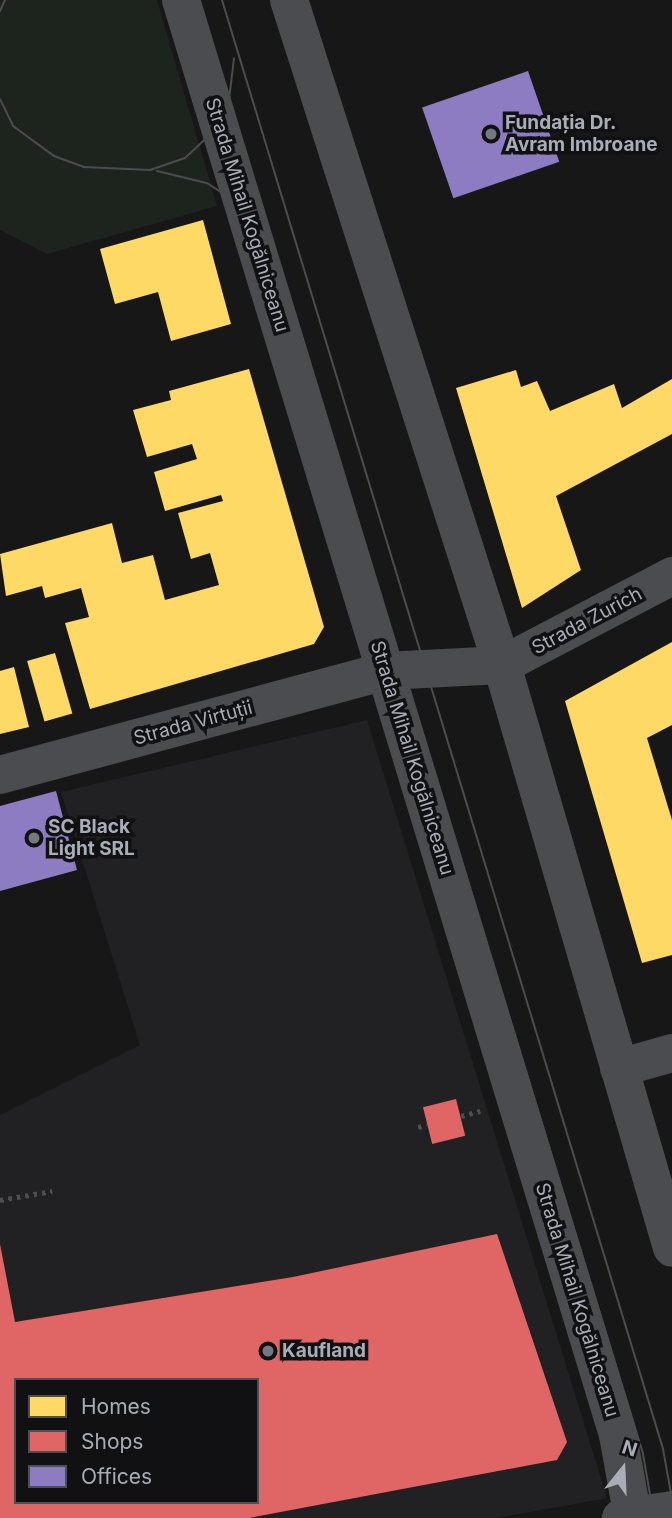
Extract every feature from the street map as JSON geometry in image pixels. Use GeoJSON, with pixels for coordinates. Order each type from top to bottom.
{"type":"FeatureCollection","features":[{"type":"Feature","properties":{"kind":"street","name":"Strada Mihail Kogălniceanu"},"geometry":{"type":"LineString","coordinates":[[181,0],[618,1435],[629,1517]]}},
{"type":"Feature","properties":{"kind":"street"},"geometry":{"type":"LineString","coordinates":[[289,0],[502,665],[672,1248]]}},
{"type":"Feature","properties":{"kind":"street","name":"Strada Zurich"},"geometry":{"type":"LineString","coordinates":[[502,665],[672,576]]}},
{"type":"Feature","properties":{"kind":"street","name":"Strada Virtuții"},"geometry":{"type":"LineString","coordinates":[[0,775],[386,671],[502,665]]}},
{"type":"Feature","properties":{"kind":"street"},"geometry":{"type":"LineString","coordinates":[[619,1068],[672,1053]]}},
{"type":"Feature","properties":{"kind":"street"},"geometry":{"type":"LineString","coordinates":[[629,1517],[672,1510]]}},
{"type":"Feature","properties":{"kind":"path"},"geometry":{"type":"LineString","coordinates":[[418,1127],[427,1125]]}},
{"type":"Feature","properties":{"kind":"path"},"geometry":{"type":"LineString","coordinates":[[0,1200],[52,1191]]}},
{"type":"Feature","properties":{"kind":"shaded area"},"geometry":{"type":"Polygon","coordinates":[[[0,0],[157,0],[217,206],[47,254],[0,230],[0,0]]]}},
{"type":"Feature","properties":{"kind":"shaded area"},"geometry":{"type":"Polygon","coordinates":[[[367,720],[607,1498],[497,1518],[0,1518],[0,1115],[140,1045],[61,792],[367,720]]]}},
{"type":"Feature","properties":{"kind":"building: Homes"},"geometry":{"type":"Polygon","coordinates":[[[203,220],[231,324],[171,341],[158,292],[115,304],[100,249],[203,220]]]}},
{"type":"Feature","properties":{"kind":"building: Homes"},"geometry":{"type":"Polygon","coordinates":[[[249,369],[324,627],[314,644],[90,709],[65,623],[89,617],[81,588],[45,598],[42,586],[6,596],[0,554],[112,523],[122,563],[153,555],[165,600],[219,585],[210,553],[191,559],[178,513],[223,501],[221,495],[165,511],[154,472],[197,459],[192,444],[147,457],[133,410],[171,400],[169,391],[249,369]]]}},
{"type":"Feature","properties":{"kind":"building: Homes"},"geometry":{"type":"Polygon","coordinates":[[[516,370],[521,387],[537,381],[550,411],[614,384],[622,408],[672,379],[672,434],[556,496],[581,570],[522,608],[456,388],[516,370]]]}},
{"type":"Feature","properties":{"kind":"building: Homes"},"geometry":{"type":"Polygon","coordinates":[[[672,642],[672,725],[647,738],[672,820],[672,955],[642,963],[565,701],[672,642]]]}},
{"type":"Feature","properties":{"kind":"building: Homes"},"geometry":{"type":"Polygon","coordinates":[[[55,653],[72,714],[44,722],[27,661],[55,653]]]}},
{"type":"Feature","properties":{"kind":"building: Homes"},"geometry":{"type":"Polygon","coordinates":[[[14,667],[29,727],[0,734],[0,671],[14,667]]]}},
{"type":"Feature","properties":{"kind":"building: Shops"},"geometry":{"type":"Polygon","coordinates":[[[456,1099],[465,1136],[432,1144],[423,1107],[456,1099]]]}},
{"type":"Feature","properties":{"kind":"building: Shops","name":"Kaufland"},"geometry":{"type":"Polygon","coordinates":[[[497,1234],[567,1442],[557,1460],[249,1518],[0,1518],[0,1244],[15,1322],[293,1277],[497,1234]]]}},
{"type":"Feature","properties":{"kind":"building: Offices","name":"Fundația Dr. Avram Imbroane"},"geometry":{"type":"Polygon","coordinates":[[[528,71],[559,162],[453,198],[422,107],[528,71]]]}},
{"type":"Feature","properties":{"kind":"building: Offices","name":"SC Black Light SRL"},"geometry":{"type":"Polygon","coordinates":[[[56,791],[77,870],[0,891],[0,806],[56,791]]]}},
{"type":"Feature","properties":{"kind":"tram line"},"geometry":{"type":"LineString","coordinates":[[0,11],[5,0]]}},
{"type":"Feature","properties":{"kind":"tram line"},"geometry":{"type":"LineString","coordinates":[[198,0],[643,1454],[654,1518]]}},
{"type":"Feature","properties":{"kind":"tram line"},"geometry":{"type":"LineString","coordinates":[[222,0],[663,1449],[672,1499]]}},
{"type":"Feature","properties":{"kind":"tram line"},"geometry":{"type":"LineString","coordinates":[[0,99],[13,126],[54,156],[84,167],[150,170],[185,158],[212,133],[229,100],[234,58]]}},
{"type":"Feature","properties":{"kind":"tram line"},"geometry":{"type":"LineString","coordinates":[[157,171],[207,183],[245,208],[263,230]]}},
{"type":"Feature","properties":{"kind":"place","name":"Fundația Dr. Avram Imbroane"},"geometry":{"type":"Point","coordinates":[491,134]}},
{"type":"Feature","properties":{"kind":"place","name":"SC Black Light SRL"},"geometry":{"type":"Point","coordinates":[34,838]}},
{"type":"Feature","properties":{"kind":"place","name":"Kaufland"},"geometry":{"type":"Point","coordinates":[268,1351]}}]}
